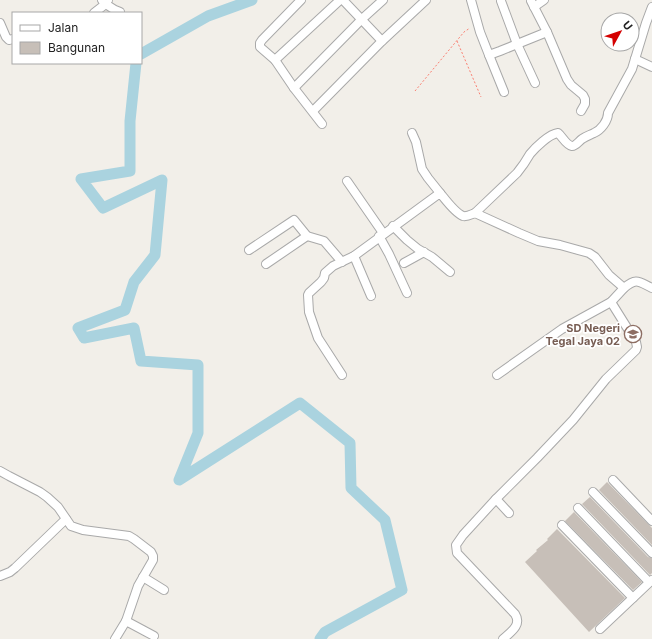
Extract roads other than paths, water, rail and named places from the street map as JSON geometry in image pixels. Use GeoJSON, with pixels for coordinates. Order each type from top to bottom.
{"type":"FeatureCollection","features":[{"type":"Feature","properties":{"kind":"street"},"geometry":{"type":"LineString","coordinates":[[301,0],[262,40],[260,47],[275,60],[294,88],[322,124]]}},
{"type":"Feature","properties":{"kind":"street"},"geometry":{"type":"LineString","coordinates":[[275,60],[344,0],[382,41]]}},
{"type":"Feature","properties":{"kind":"street"},"geometry":{"type":"LineString","coordinates":[[294,88],[362,19],[383,0]]}},
{"type":"Feature","properties":{"kind":"street"},"geometry":{"type":"LineString","coordinates":[[312,111],[382,41],[426,0]]}},
{"type":"Feature","properties":{"kind":"street"},"geometry":{"type":"LineString","coordinates":[[471,0],[489,55],[504,92]]}},
{"type":"Feature","properties":{"kind":"street"},"geometry":{"type":"LineString","coordinates":[[544,0],[533,4],[567,79],[585,99],[585,104],[581,111]]}},
{"type":"Feature","properties":{"kind":"street"},"geometry":{"type":"LineString","coordinates":[[95,12],[103,6],[105,1],[115,10],[120,12]]}},
{"type":"Feature","properties":{"kind":"street"},"geometry":{"type":"LineString","coordinates":[[501,1],[517,44],[535,83]]}},
{"type":"Feature","properties":{"kind":"street"},"geometry":{"type":"LineString","coordinates":[[412,133],[416,142],[422,169],[428,178],[455,210],[463,216],[475,213],[517,173],[530,154],[551,135],[558,133],[571,146],[576,145],[588,135],[599,130],[605,123],[608,113],[632,69],[651,10]]}},
{"type":"Feature","properties":{"kind":"street"},"geometry":{"type":"LineString","coordinates":[[0,23],[6,37],[9,40],[12,39]]}},
{"type":"Feature","properties":{"kind":"street"},"geometry":{"type":"LineString","coordinates":[[489,55],[547,32]]}},
{"type":"Feature","properties":{"kind":"street"},"geometry":{"type":"LineString","coordinates":[[635,59],[652,67]]}},
{"type":"Feature","properties":{"kind":"street"},"geometry":{"type":"LineString","coordinates":[[347,181],[381,235],[406,293]]}},
{"type":"Feature","properties":{"kind":"street"},"geometry":{"type":"LineString","coordinates":[[342,375],[318,338],[309,312],[308,295],[311,290],[322,282],[325,273],[329,269],[354,256],[440,193]]}},
{"type":"Feature","properties":{"kind":"street"},"geometry":{"type":"LineString","coordinates":[[475,213],[538,240],[589,253],[595,257],[609,275],[624,288]]}},
{"type":"Feature","properties":{"kind":"street"},"geometry":{"type":"LineString","coordinates":[[249,250],[294,220],[307,236],[324,241],[342,262]]}},
{"type":"Feature","properties":{"kind":"street"},"geometry":{"type":"LineString","coordinates":[[393,226],[418,249],[432,257],[450,272]]}},
{"type":"Feature","properties":{"kind":"street"},"geometry":{"type":"LineString","coordinates":[[266,264],[307,236]]}},
{"type":"Feature","properties":{"kind":"street"},"geometry":{"type":"LineString","coordinates":[[404,263],[424,252]]}},
{"type":"Feature","properties":{"kind":"street"},"geometry":{"type":"LineString","coordinates":[[354,256],[371,296]]}},
{"type":"Feature","properties":{"kind":"street"},"geometry":{"type":"LineString","coordinates":[[497,375],[562,329],[611,302],[630,283],[637,281],[652,288]]}},
{"type":"Feature","properties":{"kind":"street"},"geometry":{"type":"LineString","coordinates":[[503,639],[517,626],[518,620],[516,614],[457,553],[456,545],[496,499],[573,420],[606,379],[636,350],[636,342],[611,302]]}},
{"type":"Feature","properties":{"kind":"street"},"geometry":{"type":"LineString","coordinates":[[0,471],[47,497],[58,507],[71,526],[90,531],[129,536],[134,538],[151,552],[153,560],[138,586],[126,622],[115,639]]}},
{"type":"Feature","properties":{"kind":"street"},"geometry":{"type":"LineString","coordinates":[[613,480],[652,520]]}},
{"type":"Feature","properties":{"kind":"street"},"geometry":{"type":"LineString","coordinates":[[593,492],[652,553]]}},
{"type":"Feature","properties":{"kind":"street"},"geometry":{"type":"LineString","coordinates":[[496,499],[509,513]]}},
{"type":"Feature","properties":{"kind":"street"},"geometry":{"type":"LineString","coordinates":[[578,508],[651,581],[600,630]]}},
{"type":"Feature","properties":{"kind":"street"},"geometry":{"type":"LineString","coordinates":[[0,576],[15,568],[66,519]]}},
{"type":"Feature","properties":{"kind":"street"},"geometry":{"type":"LineString","coordinates":[[562,525],[633,598]]}},
{"type":"Feature","properties":{"kind":"street"},"geometry":{"type":"LineString","coordinates":[[143,577],[164,590]]}},
{"type":"Feature","properties":{"kind":"street"},"geometry":{"type":"LineString","coordinates":[[126,622],[154,636]]}},
{"type":"Feature","properties":{"kind":"waterway"},"geometry":{"type":"LineString","coordinates":[[142,53],[208,16],[252,0]]}},
{"type":"Feature","properties":{"kind":"waterway"},"geometry":{"type":"LineString","coordinates":[[136,64],[130,121],[130,171],[81,179],[103,208],[162,180],[155,255],[134,282],[125,310],[78,328],[84,338],[134,328],[141,361],[198,365],[198,433],[179,480],[300,403],[350,443],[351,488],[385,520],[402,590],[325,632],[320,639]]}},
{"type":"Feature","properties":{"kind":"place","name":"SD Negeri Tegal Jaya 02"},"geometry":{"type":"Point","coordinates":[633,334]}}]}
